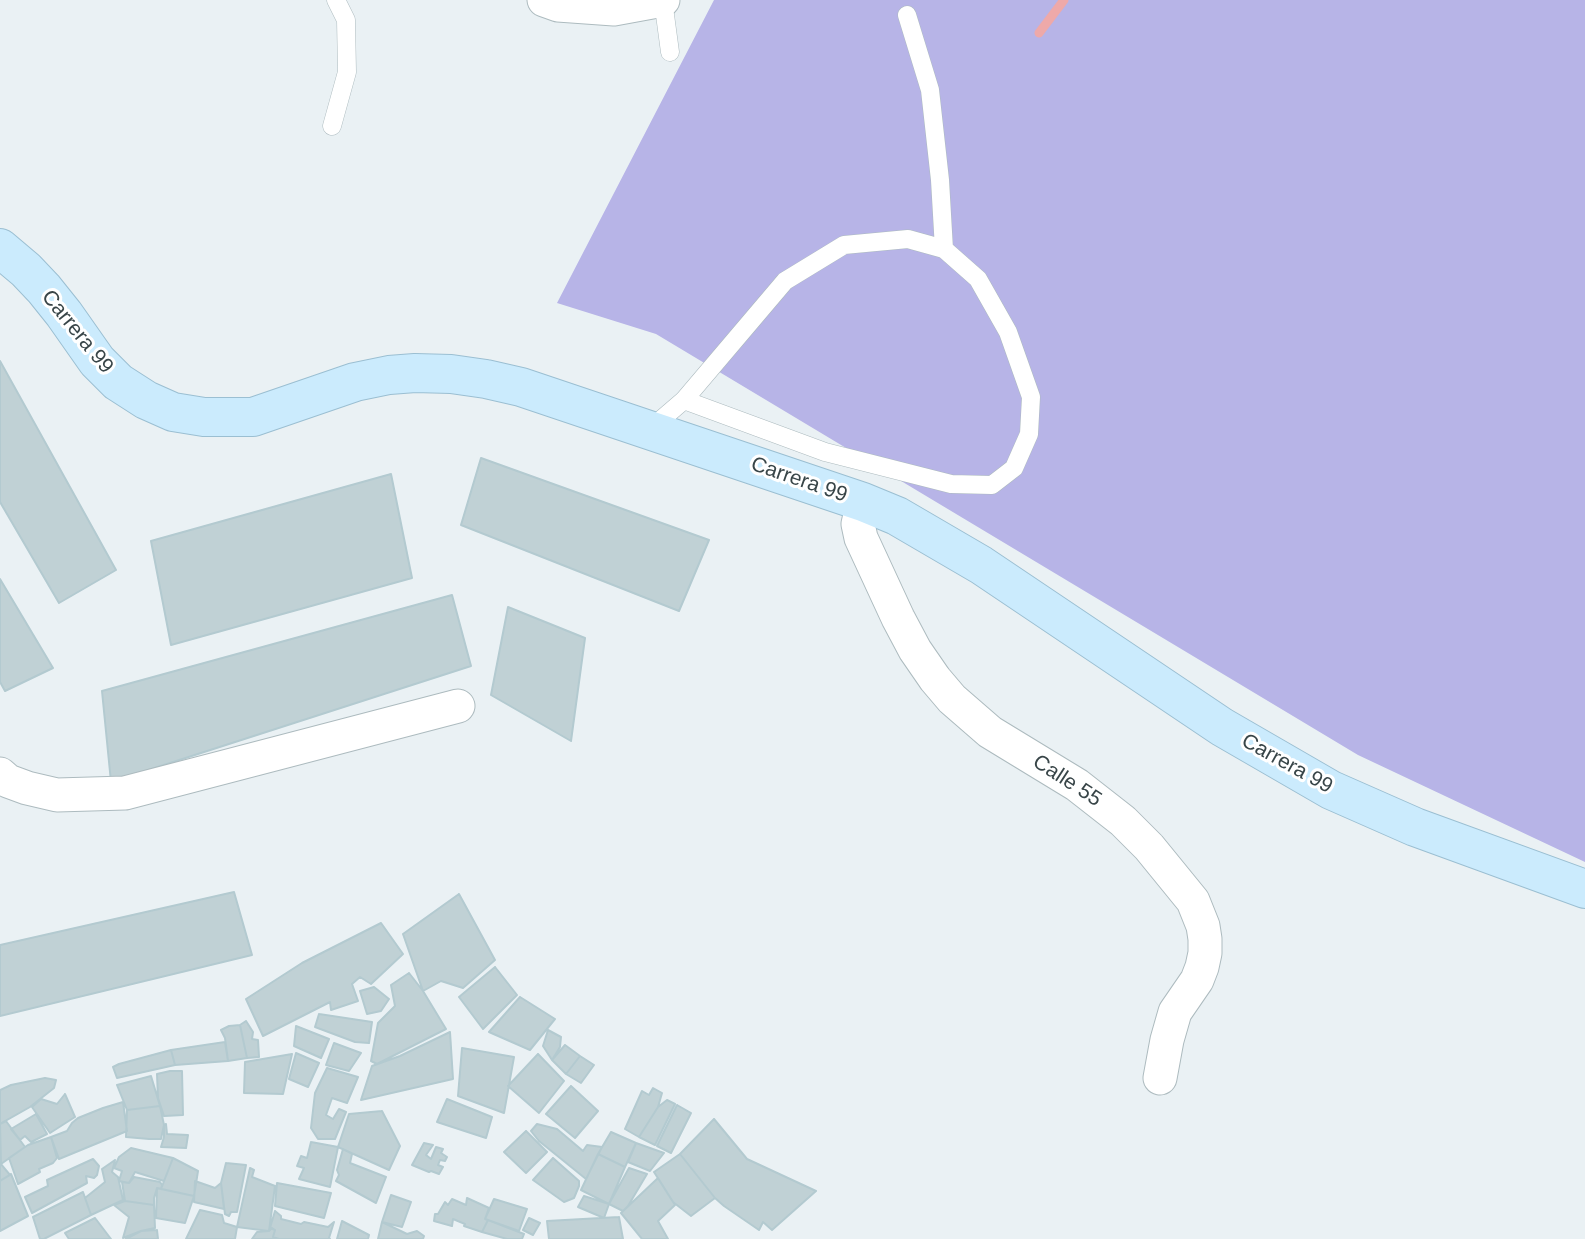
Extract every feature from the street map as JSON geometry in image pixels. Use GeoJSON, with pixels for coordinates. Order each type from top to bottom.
{"type":"FeatureCollection","features":[{"type":"Feature","properties":{"kind":"street"},"geometry":{"type":"LineString","coordinates":[[544,0],[558,5],[614,9],[663,0]]}},
{"type":"Feature","properties":{"kind":"street","name":"Carrera 99"},"geometry":{"type":"LineString","coordinates":[[0,248],[44,289],[97,361],[118,382],[145,400],[173,412],[204,417],[253,417],[355,382],[389,375],[415,373],[486,379],[521,387],[863,502],[897,516],[969,558],[1222,727],[1331,790],[1415,827],[1585,890]]}},
{"type":"Feature","properties":{"kind":"street","name":"Calle 55"},"geometry":{"type":"LineString","coordinates":[[863,502],[858,524],[861,538],[903,628],[935,679],[990,732],[1077,785],[1123,821],[1149,847],[1193,901],[1203,926],[1205,953],[1197,981],[1175,1012],[1160,1079]]}},
{"type":"Feature","properties":{"kind":"street"},"geometry":{"type":"LineString","coordinates":[[0,774],[27,788],[57,794],[125,793],[458,706]]}},
{"type":"Feature","properties":{"kind":"lane"},"geometry":{"type":"LineString","coordinates":[[332,126],[347,72],[346,20],[336,0]]}},
{"type":"Feature","properties":{"kind":"lane"},"geometry":{"type":"LineString","coordinates":[[663,0],[670,52]]}},
{"type":"Feature","properties":{"kind":"lane"},"geometry":{"type":"LineString","coordinates":[[907,15],[930,90],[944,249]]}},
{"type":"Feature","properties":{"kind":"lane"},"geometry":{"type":"LineString","coordinates":[[649,430],[684,400],[785,281],[844,245],[908,239],[944,249],[978,279],[1008,332],[1031,397],[1029,434],[1024,446],[1014,468],[992,485],[951,484],[825,452],[684,400]]}},
{"type":"Feature","properties":{"kind":"shaded area"},"geometry":{"type":"Polygon","coordinates":[[[714,0],[1585,0],[1585,862],[1358,755],[656,334],[557,303],[714,0]]]}},
{"type":"Feature","properties":{"kind":"building"},"geometry":{"type":"Polygon","coordinates":[[[0,361],[116,570],[59,603],[0,502],[0,361]]]}},
{"type":"Feature","properties":{"kind":"building"},"geometry":{"type":"Polygon","coordinates":[[[481,458],[709,540],[679,611],[461,525],[481,458]]]}},
{"type":"Feature","properties":{"kind":"building"},"geometry":{"type":"Polygon","coordinates":[[[391,474],[412,578],[171,645],[151,541],[391,474]]]}},
{"type":"Feature","properties":{"kind":"building"},"geometry":{"type":"Polygon","coordinates":[[[0,579],[53,668],[5,691],[0,682],[0,579]]]}},
{"type":"Feature","properties":{"kind":"building"},"geometry":{"type":"Polygon","coordinates":[[[452,595],[471,666],[111,782],[102,691],[452,595]]]}},
{"type":"Feature","properties":{"kind":"building"},"geometry":{"type":"Polygon","coordinates":[[[508,607],[585,638],[571,741],[491,695],[508,607]]]}},
{"type":"Feature","properties":{"kind":"building"},"geometry":{"type":"Polygon","coordinates":[[[234,892],[252,955],[0,1016],[0,945],[234,892]]]}},
{"type":"Feature","properties":{"kind":"building"},"geometry":{"type":"Polygon","coordinates":[[[459,894],[495,960],[463,988],[441,981],[423,991],[403,934],[459,894]]]}},
{"type":"Feature","properties":{"kind":"building"},"geometry":{"type":"Polygon","coordinates":[[[381,923],[403,954],[371,984],[360,977],[352,984],[358,1001],[331,1010],[330,1002],[263,1036],[246,999],[302,963],[381,923]]]}},
{"type":"Feature","properties":{"kind":"building"},"geometry":{"type":"Polygon","coordinates":[[[495,967],[517,995],[483,1029],[459,997],[495,967]]]}},
{"type":"Feature","properties":{"kind":"building"},"geometry":{"type":"Polygon","coordinates":[[[409,973],[446,1029],[377,1064],[371,1061],[378,1023],[395,1006],[391,985],[409,973]]]}},
{"type":"Feature","properties":{"kind":"building"},"geometry":{"type":"Polygon","coordinates":[[[374,987],[389,999],[381,1011],[367,1014],[360,991],[374,987]]]}},
{"type":"Feature","properties":{"kind":"building"},"geometry":{"type":"Polygon","coordinates":[[[520,997],[555,1019],[530,1050],[489,1032],[520,997]]]}},
{"type":"Feature","properties":{"kind":"building"},"geometry":{"type":"Polygon","coordinates":[[[319,1014],[372,1022],[369,1043],[355,1042],[315,1027],[319,1014]]]}},
{"type":"Feature","properties":{"kind":"building"},"geometry":{"type":"Polygon","coordinates":[[[246,1021],[253,1032],[252,1039],[258,1040],[259,1057],[247,1058],[240,1025],[246,1021]]]}},
{"type":"Feature","properties":{"kind":"building"},"geometry":{"type":"Polygon","coordinates":[[[240,1025],[247,1058],[228,1061],[225,1038],[221,1030],[240,1025]]]}},
{"type":"Feature","properties":{"kind":"building"},"geometry":{"type":"Polygon","coordinates":[[[296,1026],[329,1039],[321,1058],[294,1046],[296,1026]]]}},
{"type":"Feature","properties":{"kind":"building"},"geometry":{"type":"Polygon","coordinates":[[[548,1030],[561,1037],[560,1047],[552,1060],[543,1046],[548,1030]]]}},
{"type":"Feature","properties":{"kind":"building"},"geometry":{"type":"Polygon","coordinates":[[[450,1032],[453,1079],[361,1100],[372,1066],[450,1032]]]}},
{"type":"Feature","properties":{"kind":"building"},"geometry":{"type":"Polygon","coordinates":[[[225,1042],[228,1061],[175,1065],[171,1050],[225,1042]]]}},
{"type":"Feature","properties":{"kind":"building"},"geometry":{"type":"Polygon","coordinates":[[[334,1043],[361,1053],[349,1071],[326,1065],[334,1043]]]}},
{"type":"Feature","properties":{"kind":"building"},"geometry":{"type":"Polygon","coordinates":[[[565,1045],[580,1056],[566,1074],[552,1060],[565,1045]]]}},
{"type":"Feature","properties":{"kind":"building"},"geometry":{"type":"Polygon","coordinates":[[[462,1048],[514,1057],[504,1113],[458,1096],[462,1048]]]}},
{"type":"Feature","properties":{"kind":"building"},"geometry":{"type":"Polygon","coordinates":[[[171,1050],[175,1065],[117,1078],[113,1067],[171,1050]]]}},
{"type":"Feature","properties":{"kind":"building"},"geometry":{"type":"Polygon","coordinates":[[[296,1053],[319,1063],[308,1087],[289,1079],[296,1053]]]}},
{"type":"Feature","properties":{"kind":"building"},"geometry":{"type":"Polygon","coordinates":[[[292,1054],[283,1094],[244,1093],[245,1062],[292,1054]]]}},
{"type":"Feature","properties":{"kind":"building"},"geometry":{"type":"Polygon","coordinates":[[[538,1054],[564,1081],[539,1113],[508,1086],[538,1054]]]}},
{"type":"Feature","properties":{"kind":"building"},"geometry":{"type":"Polygon","coordinates":[[[580,1056],[594,1065],[581,1083],[566,1074],[580,1056]]]}},
{"type":"Feature","properties":{"kind":"building"},"geometry":{"type":"Polygon","coordinates":[[[327,1068],[358,1077],[347,1103],[332,1098],[326,1115],[333,1119],[339,1109],[346,1112],[335,1139],[318,1139],[311,1128],[315,1093],[327,1068]]]}},
{"type":"Feature","properties":{"kind":"building"},"geometry":{"type":"Polygon","coordinates":[[[182,1071],[183,1115],[164,1116],[158,1098],[157,1074],[182,1071]]]}},
{"type":"Feature","properties":{"kind":"building"},"geometry":{"type":"Polygon","coordinates":[[[151,1076],[160,1106],[127,1110],[117,1085],[151,1076]]]}},
{"type":"Feature","properties":{"kind":"building"},"geometry":{"type":"Polygon","coordinates":[[[45,1078],[56,1080],[54,1088],[30,1107],[0,1124],[0,1090],[45,1078]]]}},
{"type":"Feature","properties":{"kind":"building"},"geometry":{"type":"Polygon","coordinates":[[[571,1086],[598,1111],[575,1138],[546,1114],[571,1086]]]}},
{"type":"Feature","properties":{"kind":"building"},"geometry":{"type":"Polygon","coordinates":[[[653,1088],[662,1093],[658,1107],[639,1137],[625,1129],[642,1091],[649,1095],[653,1088]]]}},
{"type":"Feature","properties":{"kind":"building"},"geometry":{"type":"Polygon","coordinates":[[[65,1094],[75,1117],[50,1133],[32,1107],[41,1099],[57,1104],[65,1094]]]}},
{"type":"Feature","properties":{"kind":"building"},"geometry":{"type":"Polygon","coordinates":[[[447,1099],[492,1117],[486,1138],[437,1122],[447,1099]]]}},
{"type":"Feature","properties":{"kind":"building"},"geometry":{"type":"Polygon","coordinates":[[[667,1100],[675,1104],[655,1145],[639,1137],[658,1107],[667,1100]]]}},
{"type":"Feature","properties":{"kind":"building"},"geometry":{"type":"Polygon","coordinates":[[[123,1102],[127,1131],[59,1159],[51,1137],[67,1131],[78,1118],[123,1102]]]}},
{"type":"Feature","properties":{"kind":"building"},"geometry":{"type":"Polygon","coordinates":[[[677,1105],[691,1113],[671,1153],[657,1146],[677,1105]]]}},
{"type":"Feature","properties":{"kind":"building"},"geometry":{"type":"Polygon","coordinates":[[[160,1106],[164,1125],[161,1139],[126,1137],[127,1110],[160,1106]]]}},
{"type":"Feature","properties":{"kind":"building"},"geometry":{"type":"Polygon","coordinates":[[[382,1111],[400,1146],[389,1170],[338,1147],[349,1114],[382,1111]]]}},
{"type":"Feature","properties":{"kind":"building"},"geometry":{"type":"Polygon","coordinates":[[[36,1114],[47,1134],[31,1142],[25,1136],[20,1140],[11,1129],[36,1114]]]}},
{"type":"Feature","properties":{"kind":"building"},"geometry":{"type":"Polygon","coordinates":[[[714,1119],[747,1159],[816,1191],[772,1230],[763,1222],[759,1230],[724,1206],[680,1154],[714,1119]]]}},
{"type":"Feature","properties":{"kind":"building"},"geometry":{"type":"Polygon","coordinates":[[[6,1121],[25,1147],[1,1164],[0,1124],[6,1121]]]}},
{"type":"Feature","properties":{"kind":"building"},"geometry":{"type":"Polygon","coordinates":[[[166,1124],[167,1134],[188,1135],[186,1148],[161,1147],[166,1124]]]}},
{"type":"Feature","properties":{"kind":"building"},"geometry":{"type":"Polygon","coordinates":[[[537,1124],[557,1129],[583,1151],[587,1145],[602,1147],[586,1179],[539,1141],[531,1131],[537,1124]]]}},
{"type":"Feature","properties":{"kind":"building"},"geometry":{"type":"Polygon","coordinates":[[[526,1131],[547,1152],[526,1173],[504,1152],[526,1131]]]}},
{"type":"Feature","properties":{"kind":"building"},"geometry":{"type":"Polygon","coordinates":[[[611,1132],[636,1143],[625,1167],[598,1154],[611,1132]]]}},
{"type":"Feature","properties":{"kind":"building"},"geometry":{"type":"Polygon","coordinates":[[[51,1137],[57,1158],[53,1163],[39,1169],[40,1172],[18,1184],[9,1158],[28,1145],[51,1137]]]}},
{"type":"Feature","properties":{"kind":"building"},"geometry":{"type":"Polygon","coordinates":[[[311,1142],[338,1147],[330,1187],[299,1179],[304,1168],[297,1166],[301,1156],[307,1158],[311,1142]]]}},
{"type":"Feature","properties":{"kind":"building"},"geometry":{"type":"Polygon","coordinates":[[[424,1143],[433,1145],[426,1155],[431,1159],[436,1147],[443,1149],[441,1153],[447,1157],[445,1161],[440,1160],[438,1165],[443,1167],[439,1174],[412,1165],[424,1143]]]}},
{"type":"Feature","properties":{"kind":"building"},"geometry":{"type":"Polygon","coordinates":[[[636,1143],[664,1153],[650,1171],[628,1162],[636,1143]]]}},
{"type":"Feature","properties":{"kind":"building"},"geometry":{"type":"Polygon","coordinates":[[[131,1148],[173,1158],[164,1181],[135,1172],[129,1183],[119,1181],[122,1171],[114,1168],[119,1157],[131,1148]]]}},
{"type":"Feature","properties":{"kind":"building"},"geometry":{"type":"Polygon","coordinates":[[[343,1149],[352,1154],[350,1163],[386,1177],[376,1203],[336,1181],[343,1149]]]}},
{"type":"Feature","properties":{"kind":"building"},"geometry":{"type":"Polygon","coordinates":[[[598,1154],[625,1167],[609,1204],[581,1190],[598,1154]]]}},
{"type":"Feature","properties":{"kind":"building"},"geometry":{"type":"Polygon","coordinates":[[[680,1154],[715,1198],[691,1216],[673,1202],[654,1172],[680,1154]]]}},
{"type":"Feature","properties":{"kind":"building"},"geometry":{"type":"Polygon","coordinates":[[[173,1158],[198,1171],[194,1196],[161,1189],[173,1158]]]}},
{"type":"Feature","properties":{"kind":"building"},"geometry":{"type":"Polygon","coordinates":[[[553,1158],[579,1181],[574,1198],[564,1202],[533,1180],[553,1158]]]}},
{"type":"Feature","properties":{"kind":"building"},"geometry":{"type":"Polygon","coordinates":[[[93,1159],[99,1166],[94,1178],[86,1176],[87,1183],[32,1213],[25,1197],[48,1186],[47,1180],[93,1159]]]}},
{"type":"Feature","properties":{"kind":"building"},"geometry":{"type":"Polygon","coordinates":[[[115,1160],[112,1172],[118,1177],[123,1200],[91,1215],[85,1198],[105,1182],[102,1169],[115,1160]]]}},
{"type":"Feature","properties":{"kind":"building"},"geometry":{"type":"Polygon","coordinates":[[[0,1163],[10,1175],[0,1181],[0,1163]]]}},
{"type":"Feature","properties":{"kind":"building"},"geometry":{"type":"Polygon","coordinates":[[[226,1163],[246,1165],[237,1212],[231,1212],[229,1216],[225,1214],[221,1183],[226,1163]]]}},
{"type":"Feature","properties":{"kind":"building"},"geometry":{"type":"Polygon","coordinates":[[[250,1168],[254,1170],[252,1177],[275,1186],[269,1231],[237,1227],[250,1168]]]}},
{"type":"Feature","properties":{"kind":"building"},"geometry":{"type":"Polygon","coordinates":[[[629,1168],[647,1174],[623,1211],[609,1204],[629,1168]]]}},
{"type":"Feature","properties":{"kind":"building"},"geometry":{"type":"Polygon","coordinates":[[[11,1174],[28,1216],[0,1231],[0,1181],[11,1174]]]}},
{"type":"Feature","properties":{"kind":"building"},"geometry":{"type":"Polygon","coordinates":[[[134,1177],[160,1182],[161,1189],[157,1188],[154,1205],[125,1201],[122,1182],[129,1183],[134,1177]]]}},
{"type":"Feature","properties":{"kind":"building"},"geometry":{"type":"Polygon","coordinates":[[[658,1178],[675,1205],[658,1221],[668,1239],[642,1239],[621,1213],[658,1178]]]}},
{"type":"Feature","properties":{"kind":"building"},"geometry":{"type":"Polygon","coordinates":[[[195,1181],[215,1188],[221,1183],[224,1209],[194,1202],[195,1181]]]}},
{"type":"Feature","properties":{"kind":"building"},"geometry":{"type":"Polygon","coordinates":[[[277,1183],[331,1193],[324,1218],[275,1206],[277,1183]]]}},
{"type":"Feature","properties":{"kind":"building"},"geometry":{"type":"Polygon","coordinates":[[[157,1188],[194,1196],[185,1223],[156,1218],[157,1188]]]}},
{"type":"Feature","properties":{"kind":"building"},"geometry":{"type":"Polygon","coordinates":[[[83,1192],[91,1215],[40,1239],[33,1217],[83,1192]]]}},
{"type":"Feature","properties":{"kind":"building"},"geometry":{"type":"Polygon","coordinates":[[[391,1195],[411,1202],[402,1227],[382,1222],[391,1195]]]}},
{"type":"Feature","properties":{"kind":"building"},"geometry":{"type":"Polygon","coordinates":[[[584,1196],[609,1204],[604,1218],[578,1207],[584,1196]]]}},
{"type":"Feature","properties":{"kind":"building"},"geometry":{"type":"Polygon","coordinates":[[[467,1198],[489,1208],[485,1219],[488,1220],[482,1232],[453,1219],[452,1226],[434,1221],[435,1214],[438,1214],[445,1202],[448,1205],[452,1199],[466,1205],[467,1198]]]}},
{"type":"Feature","properties":{"kind":"building"},"geometry":{"type":"Polygon","coordinates":[[[494,1199],[527,1209],[519,1231],[485,1219],[494,1199]]]}},
{"type":"Feature","properties":{"kind":"building"},"geometry":{"type":"Polygon","coordinates":[[[125,1201],[154,1205],[155,1228],[123,1238],[129,1217],[114,1205],[125,1201]]]}},
{"type":"Feature","properties":{"kind":"building"},"geometry":{"type":"Polygon","coordinates":[[[200,1210],[222,1215],[224,1223],[237,1227],[235,1239],[186,1239],[200,1210]]]}},
{"type":"Feature","properties":{"kind":"building"},"geometry":{"type":"Polygon","coordinates":[[[275,1211],[281,1219],[301,1224],[304,1222],[328,1227],[334,1222],[330,1239],[273,1237],[275,1230],[270,1228],[275,1211]]]}},
{"type":"Feature","properties":{"kind":"building"},"geometry":{"type":"Polygon","coordinates":[[[619,1217],[623,1239],[549,1239],[547,1221],[619,1217]]]}},
{"type":"Feature","properties":{"kind":"building"},"geometry":{"type":"Polygon","coordinates":[[[95,1218],[111,1239],[69,1239],[65,1233],[95,1218]]]}},
{"type":"Feature","properties":{"kind":"building"},"geometry":{"type":"Polygon","coordinates":[[[529,1218],[540,1223],[533,1235],[523,1230],[529,1218]]]}},
{"type":"Feature","properties":{"kind":"building"},"geometry":{"type":"Polygon","coordinates":[[[488,1220],[524,1234],[522,1239],[507,1239],[482,1232],[488,1220]]]}},
{"type":"Feature","properties":{"kind":"building"},"geometry":{"type":"Polygon","coordinates":[[[342,1221],[369,1235],[368,1239],[337,1239],[342,1221]]]}},
{"type":"Feature","properties":{"kind":"building"},"geometry":{"type":"Polygon","coordinates":[[[382,1222],[407,1234],[417,1231],[424,1236],[423,1239],[378,1239],[382,1222]]]}},
{"type":"Feature","properties":{"kind":"building"},"geometry":{"type":"Polygon","coordinates":[[[272,1228],[275,1230],[273,1237],[279,1239],[252,1239],[257,1232],[269,1231],[272,1228]]]}},
{"type":"Feature","properties":{"kind":"building"},"geometry":{"type":"Polygon","coordinates":[[[157,1230],[158,1239],[126,1239],[141,1231],[157,1230]]]}},
{"type":"Feature","properties":{"kind":"waterway"},"geometry":{"type":"LineString","coordinates":[[1039,33],[1064,0]]}}]}
